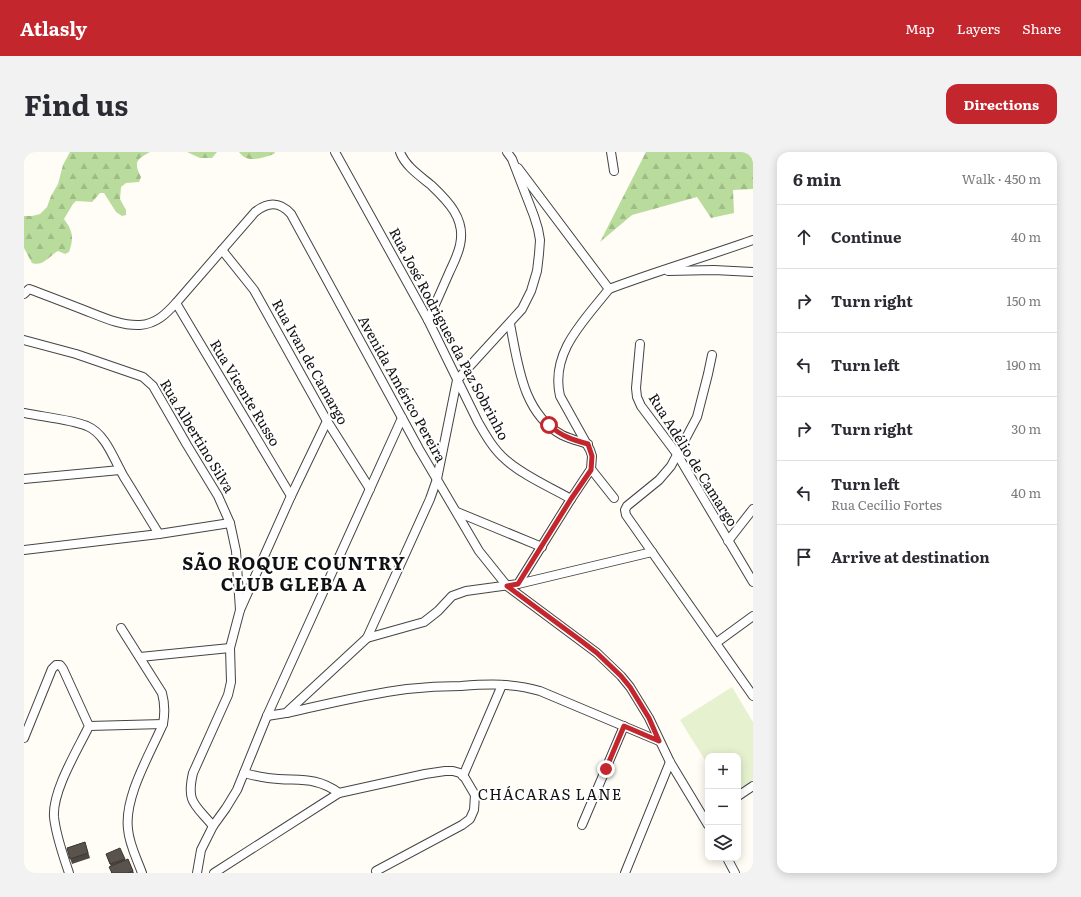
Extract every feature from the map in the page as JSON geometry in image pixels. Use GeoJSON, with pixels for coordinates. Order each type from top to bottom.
{"type":"FeatureCollection","features":[{"type":"Feature","properties":{"kind":"street","name":"Rua José Rodrigues da Paz Sobrinho"},"geometry":{"type":"LineString","coordinates":[[335,152],[428,320],[478,422],[499,453],[516,468],[571,499]]}},
{"type":"Feature","properties":{"kind":"street"},"geometry":{"type":"LineString","coordinates":[[400,152],[406,163],[445,198],[453,208],[459,220],[461,233],[457,256],[428,320]]}},
{"type":"Feature","properties":{"kind":"street"},"geometry":{"type":"LineString","coordinates":[[611,152],[614,172]]}},
{"type":"Feature","properties":{"kind":"street"},"geometry":{"type":"LineString","coordinates":[[509,155],[609,289]]}},
{"type":"Feature","properties":{"kind":"street"},"geometry":{"type":"LineString","coordinates":[[286,713],[367,638],[430,499],[437,479],[458,380],[510,324],[522,309],[531,292],[540,254],[540,240],[534,216],[509,155]]}},
{"type":"Feature","properties":{"kind":"street","name":"Avenida Américo Pereira"},"geometry":{"type":"LineString","coordinates":[[222,250],[255,212],[261,208],[268,205],[277,204],[285,207],[291,214],[402,418],[482,556],[507,586],[597,653],[621,676],[630,687],[645,711],[670,762],[705,817]]}},
{"type":"Feature","properties":{"kind":"street"},"geometry":{"type":"LineString","coordinates":[[518,584],[571,499],[591,470],[592,456],[588,444],[560,396],[558,386],[560,360],[565,348],[574,334],[609,289],[657,271],[753,240]]}},
{"type":"Feature","properties":{"kind":"street"},"geometry":{"type":"LineString","coordinates":[[26,289],[108,320],[123,324],[141,325],[163,318],[222,250]]}},
{"type":"Feature","properties":{"kind":"street","name":"Rua Ivan de Camargo"},"geometry":{"type":"LineString","coordinates":[[222,250],[254,290],[327,421],[370,489]]}},
{"type":"Feature","properties":{"kind":"street"},"geometry":{"type":"LineString","coordinates":[[657,271],[714,270],[753,272]]}},
{"type":"Feature","properties":{"kind":"street","name":"Rua Vicente Russo"},"geometry":{"type":"LineString","coordinates":[[176,304],[291,496]]}},
{"type":"Feature","properties":{"kind":"street"},"geometry":{"type":"LineString","coordinates":[[510,324],[523,387],[532,405],[540,416],[555,430],[566,437],[588,444]]}},
{"type":"Feature","properties":{"kind":"street","name":"Rua Albertino Silva"},"geometry":{"type":"LineString","coordinates":[[24,340],[76,354],[143,377],[153,386],[218,496],[230,523],[236,551],[240,610]]}},
{"type":"Feature","properties":{"kind":"street","name":"Rua Adélio de Camargo"},"geometry":{"type":"LineString","coordinates":[[640,344],[636,380],[637,397],[641,406],[676,454],[753,582]]}},
{"type":"Feature","properties":{"kind":"street"},"geometry":{"type":"LineString","coordinates":[[712,355],[697,417],[666,473],[627,506],[625,510],[626,515],[753,696]]}},
{"type":"Feature","properties":{"kind":"street"},"geometry":{"type":"LineString","coordinates":[[24,413],[88,426],[98,434],[108,446],[120,470],[159,534]]}},
{"type":"Feature","properties":{"kind":"street"},"geometry":{"type":"LineString","coordinates":[[197,873],[201,850],[213,826],[237,790],[267,716],[402,418]]}},
{"type":"Feature","properties":{"kind":"street"},"geometry":{"type":"LineString","coordinates":[[213,826],[192,801],[190,786],[194,773],[228,695],[231,682],[230,648],[240,610],[291,496],[327,421]]}},
{"type":"Feature","properties":{"kind":"street"},"geometry":{"type":"LineString","coordinates":[[24,479],[120,470]]}},
{"type":"Feature","properties":{"kind":"street"},"geometry":{"type":"LineString","coordinates":[[591,470],[614,498]]}},
{"type":"Feature","properties":{"kind":"street"},"geometry":{"type":"LineString","coordinates":[[728,540],[753,509]]}},
{"type":"Feature","properties":{"kind":"street"},"geometry":{"type":"LineString","coordinates":[[457,512],[542,547]]}},
{"type":"Feature","properties":{"kind":"street"},"geometry":{"type":"LineString","coordinates":[[24,550],[159,534],[230,523]]}},
{"type":"Feature","properties":{"kind":"street"},"geometry":{"type":"LineString","coordinates":[[367,638],[424,622],[434,615],[452,596],[458,593],[518,584],[652,552]]}},
{"type":"Feature","properties":{"kind":"street"},"geometry":{"type":"LineString","coordinates":[[716,643],[753,616]]}},
{"type":"Feature","properties":{"kind":"street"},"geometry":{"type":"LineString","coordinates":[[121,628],[162,692],[165,702],[163,724],[132,793],[128,813],[128,830],[142,873]]}},
{"type":"Feature","properties":{"kind":"street"},"geometry":{"type":"LineString","coordinates":[[140,657],[230,648]]}},
{"type":"Feature","properties":{"kind":"street"},"geometry":{"type":"LineString","coordinates":[[25,735],[52,669],[58,664],[64,669],[89,726],[61,784],[54,809],[54,817],[62,852],[69,873]]}},
{"type":"Feature","properties":{"kind":"street"},"geometry":{"type":"LineString","coordinates":[[267,716],[407,689],[502,685],[527,687],[540,691],[659,741]]}},
{"type":"Feature","properties":{"kind":"street"},"geometry":{"type":"LineString","coordinates":[[463,776],[502,685]]}},
{"type":"Feature","properties":{"kind":"street"},"geometry":{"type":"LineString","coordinates":[[89,726],[163,724]]}},
{"type":"Feature","properties":{"kind":"street"},"geometry":{"type":"LineString","coordinates":[[582,825],[624,726]]}},
{"type":"Feature","properties":{"kind":"street"},"geometry":{"type":"LineString","coordinates":[[625,873],[670,762]]}},
{"type":"Feature","properties":{"kind":"street"},"geometry":{"type":"LineString","coordinates":[[214,873],[339,793],[445,771],[453,771],[463,776],[471,786],[475,795],[474,810],[470,819],[462,825],[376,872]]}},
{"type":"Feature","properties":{"kind":"street"},"geometry":{"type":"LineString","coordinates":[[244,773],[267,778],[313,781],[326,785],[339,793]]}},
{"type":"Feature","properties":{"kind":"street"},"geometry":{"type":"LineString","coordinates":[[741,794],[753,786]]}},
{"type":"Feature","properties":{"kind":"street"},"geometry":{"type":"LineString","coordinates":[[729,861],[735,873]]}},
{"type":"Feature","properties":{"kind":"green space"},"geometry":{"type":"Polygon","coordinates":[[[70,152],[150,152],[139,159],[137,164],[141,177],[139,182],[126,183],[121,187],[120,199],[126,210],[126,215],[122,216],[116,212],[104,193],[100,193],[92,202],[76,201],[64,219],[72,235],[72,243],[69,252],[65,254],[58,251],[39,264],[32,263],[24,248],[24,216],[40,214],[47,207],[58,184],[63,165],[70,152]]]}},
{"type":"Feature","properties":{"kind":"green space"},"geometry":{"type":"Polygon","coordinates":[[[187,152],[217,152],[212,158],[200,158],[187,152]]]}},
{"type":"Feature","properties":{"kind":"green space"},"geometry":{"type":"Polygon","coordinates":[[[239,152],[275,152],[274,154],[265,157],[250,159],[242,156],[239,152]]]}},
{"type":"Feature","properties":{"kind":"green space"},"geometry":{"type":"Polygon","coordinates":[[[646,152],[753,152],[753,189],[733,190],[734,213],[711,218],[697,197],[632,215],[600,242],[646,152]]]}},
{"type":"Feature","properties":{"kind":"green space"},"geometry":{"type":"Polygon","coordinates":[[[732,687],[753,722],[753,780],[741,787],[741,753],[705,753],[705,760],[680,720],[732,687]]]}},
{"type":"Feature","properties":{"kind":"building"},"geometry":{"type":"Polygon","coordinates":[[[85,842],[88,853],[70,859],[67,848],[85,842]]]}},
{"type":"Feature","properties":{"kind":"building"},"geometry":{"type":"Polygon","coordinates":[[[120,848],[125,859],[110,864],[106,854],[120,848]]]}},
{"type":"Feature","properties":{"kind":"building"},"geometry":{"type":"Polygon","coordinates":[[[128,859],[133,871],[127,873],[112,873],[109,867],[128,859]]]}},
{"type":"Feature","properties":{"kind":"district","name":"SÃO ROQUE COUNTRY CLUB GLEBA A"},"geometry":{"type":"Point","coordinates":[294,574]}},
{"type":"Feature","properties":{"kind":"district","name":"CHÁCARAS LANE"},"geometry":{"type":"Point","coordinates":[550,795]}},
{"type":"Feature","properties":{"kind":"route"},"geometry":{"type":"LineString","coordinates":[[549,425],[566,437],[588,444],[592,456],[591,470],[571,499],[518,584],[507,586],[597,653],[621,676],[630,687],[649,718],[659,741],[624,726],[606,769]]}}]}
